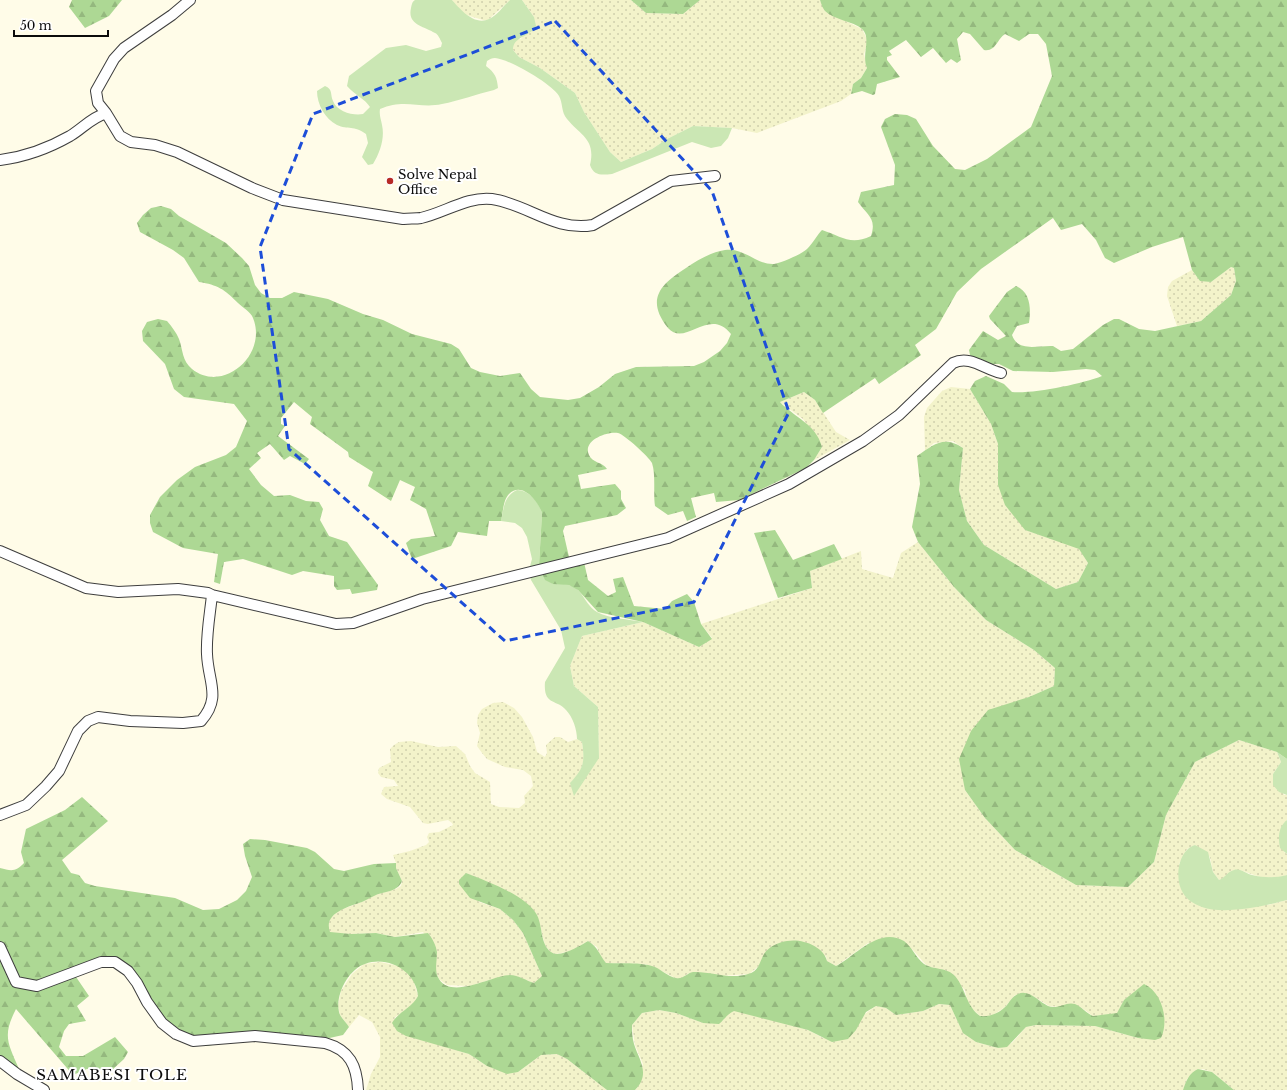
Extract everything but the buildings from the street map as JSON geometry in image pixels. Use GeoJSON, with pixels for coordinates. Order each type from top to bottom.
{"type":"FeatureCollection","features":[{"type":"Feature","properties":{"kind":"street"},"geometry":{"type":"LineString","coordinates":[[190,0],[172,15],[124,48],[114,59],[96,91],[98,103],[120,136],[131,142],[154,145],[177,152],[252,188],[284,200],[403,219],[420,218],[477,200],[491,199],[563,225],[581,227],[593,224],[671,182],[715,176]]}},
{"type":"Feature","properties":{"kind":"street"},"geometry":{"type":"LineString","coordinates":[[0,160],[49,147],[71,135],[93,118],[106,113]]}},
{"type":"Feature","properties":{"kind":"street"},"geometry":{"type":"LineString","coordinates":[[0,551],[86,588],[118,592],[178,589],[208,593],[336,624],[353,623],[422,598],[668,538],[789,484],[863,441],[899,415],[953,363],[959,360],[968,360],[990,370],[1001,372]]}},
{"type":"Feature","properties":{"kind":"street"},"geometry":{"type":"LineString","coordinates":[[0,815],[26,805],[46,786],[59,771],[78,731],[88,722],[98,717],[130,721],[182,723],[201,721],[208,712],[214,699],[207,654],[212,595]]}},
{"type":"Feature","properties":{"kind":"street"},"geometry":{"type":"LineString","coordinates":[[0,947],[16,982],[24,985],[37,986],[101,962],[115,962],[128,971],[138,983],[146,1002],[162,1023],[176,1034],[193,1040],[255,1036],[325,1043],[337,1046],[346,1054],[358,1073],[358,1090]]}},
{"type":"Feature","properties":{"kind":"street"},"geometry":{"type":"LineString","coordinates":[[0,1061],[44,1090]]}},
{"type":"Feature","properties":{"kind":"highlighted area"},"geometry":{"type":"Polygon","coordinates":[[[555,21],[712,191],[789,412],[694,602],[505,641],[289,449],[260,247],[313,114],[555,21]]]}},
{"type":"Feature","properties":{"kind":"green space"},"geometry":{"type":"Polygon","coordinates":[[[72,0],[122,0],[109,16],[85,28],[69,7],[72,0]]]}},
{"type":"Feature","properties":{"kind":"green space"},"geometry":{"type":"Polygon","coordinates":[[[415,0],[452,0],[468,16],[483,21],[495,16],[510,0],[522,0],[534,17],[536,26],[529,33],[518,39],[513,50],[519,57],[540,68],[575,93],[584,112],[610,152],[621,162],[652,149],[667,139],[693,126],[732,128],[728,138],[721,146],[711,148],[692,142],[612,174],[598,174],[590,165],[591,149],[589,144],[565,116],[559,96],[555,91],[520,67],[501,59],[494,58],[487,61],[486,66],[492,71],[496,78],[498,88],[494,90],[442,104],[397,104],[380,109],[383,130],[381,145],[373,164],[368,165],[362,157],[368,143],[366,134],[362,131],[337,125],[329,119],[322,111],[318,101],[317,91],[325,86],[328,87],[333,101],[338,108],[351,114],[363,114],[370,107],[347,86],[349,76],[386,48],[406,45],[426,51],[441,47],[442,43],[437,34],[414,22],[410,14],[413,2],[415,0]]]}},
{"type":"Feature","properties":{"kind":"green space"},"geometry":{"type":"Polygon","coordinates":[[[452,0],[510,0],[488,20],[483,20],[463,14],[452,0]]]}},
{"type":"Feature","properties":{"kind":"green space"},"geometry":{"type":"Polygon","coordinates":[[[522,0],[631,0],[646,13],[683,14],[700,0],[820,0],[825,11],[862,29],[868,41],[864,54],[867,68],[861,78],[853,84],[851,94],[841,101],[757,133],[732,128],[693,126],[667,139],[652,149],[621,162],[610,152],[584,112],[575,93],[540,68],[519,57],[513,50],[513,44],[516,39],[521,39],[534,17],[522,0]]]}},
{"type":"Feature","properties":{"kind":"green space"},"geometry":{"type":"Polygon","coordinates":[[[631,0],[700,0],[683,14],[646,13],[631,0]]]}},
{"type":"Feature","properties":{"kind":"green space"},"geometry":{"type":"Polygon","coordinates":[[[820,0],[1287,0],[1287,759],[1277,752],[1239,740],[1195,762],[1166,815],[1154,862],[1128,887],[1076,885],[1015,850],[985,818],[965,790],[959,759],[971,731],[988,710],[1029,697],[1054,686],[1055,668],[1034,650],[986,620],[954,587],[918,542],[912,527],[920,484],[917,456],[934,445],[944,442],[950,442],[963,448],[959,490],[967,521],[984,545],[1056,589],[1078,582],[1088,563],[1079,549],[1025,530],[1005,505],[998,485],[998,444],[991,424],[970,389],[975,381],[986,376],[1004,384],[1012,392],[1021,392],[1057,388],[1102,376],[1095,370],[1086,369],[1053,372],[1013,371],[999,364],[984,364],[970,355],[969,350],[983,331],[998,340],[1006,336],[989,316],[1007,292],[1016,286],[1025,292],[1030,307],[1029,323],[1017,326],[1012,335],[1015,341],[1024,346],[1053,346],[1061,351],[1073,349],[1103,325],[1114,319],[1119,319],[1139,329],[1155,331],[1201,321],[1231,295],[1236,281],[1234,268],[1231,267],[1211,282],[1200,281],[1192,270],[1183,237],[1152,247],[1114,263],[1105,258],[1096,240],[1082,224],[1061,230],[1053,218],[981,269],[957,292],[936,329],[915,345],[921,355],[879,384],[875,378],[823,413],[815,400],[804,392],[780,402],[810,427],[819,439],[822,447],[814,460],[806,468],[739,500],[716,502],[714,493],[691,498],[696,517],[687,521],[683,511],[668,515],[655,506],[654,473],[652,463],[636,446],[618,433],[608,433],[597,438],[589,445],[589,455],[590,458],[607,469],[578,475],[581,489],[615,484],[621,491],[621,499],[626,508],[617,515],[565,526],[563,531],[569,557],[539,565],[542,513],[537,503],[529,494],[519,490],[514,491],[507,497],[504,503],[501,521],[489,521],[487,536],[458,532],[451,546],[412,559],[406,543],[411,539],[435,536],[426,509],[410,500],[415,487],[400,480],[391,501],[368,486],[373,472],[349,457],[348,452],[310,424],[312,417],[294,402],[281,418],[281,424],[285,426],[278,436],[309,459],[305,464],[290,456],[284,460],[270,444],[257,453],[261,458],[249,469],[261,485],[274,496],[290,495],[306,501],[319,502],[323,509],[320,520],[329,536],[347,542],[378,585],[377,590],[352,594],[350,589],[337,590],[334,586],[334,576],[303,571],[292,575],[243,559],[224,562],[220,584],[214,582],[218,554],[183,548],[153,532],[150,523],[150,515],[160,497],[177,480],[195,467],[226,455],[236,447],[247,421],[234,404],[184,397],[174,389],[165,364],[143,341],[142,331],[147,322],[158,319],[167,321],[178,336],[186,362],[189,366],[204,376],[217,377],[229,374],[240,367],[248,357],[254,345],[256,332],[252,316],[229,294],[216,286],[199,282],[184,258],[173,250],[140,232],[137,223],[151,208],[161,206],[171,209],[179,216],[226,243],[249,266],[255,285],[261,293],[270,298],[282,298],[294,292],[328,299],[363,314],[383,320],[412,334],[451,344],[459,349],[471,368],[480,372],[500,376],[520,373],[531,389],[540,397],[568,400],[580,398],[599,387],[615,374],[636,367],[694,366],[704,362],[720,351],[727,343],[731,334],[723,327],[714,324],[706,325],[682,333],[675,333],[668,328],[661,318],[657,300],[663,286],[669,280],[700,259],[720,251],[738,251],[761,262],[774,264],[791,258],[804,251],[822,230],[851,240],[864,239],[871,236],[873,230],[872,221],[858,202],[861,192],[894,185],[895,165],[881,127],[885,119],[895,114],[907,115],[916,119],[933,146],[955,169],[965,170],[987,159],[1031,127],[1052,76],[1046,44],[1038,34],[1029,34],[1019,41],[1005,34],[994,47],[984,50],[970,34],[963,32],[957,39],[961,60],[957,63],[951,59],[946,63],[933,48],[921,57],[906,40],[889,51],[892,55],[887,57],[887,60],[900,77],[877,84],[875,94],[873,95],[862,91],[851,94],[853,84],[861,78],[867,68],[865,63],[865,33],[858,26],[829,14],[824,10],[820,0]]]}},
{"type":"Feature","properties":{"kind":"green space"},"geometry":{"type":"Polygon","coordinates":[[[1231,267],[1234,268],[1236,281],[1231,295],[1201,321],[1177,326],[1167,296],[1168,287],[1172,281],[1192,270],[1200,280],[1211,282],[1231,267]]]}},
{"type":"Feature","properties":{"kind":"green space"},"geometry":{"type":"Polygon","coordinates":[[[951,387],[970,389],[991,424],[998,444],[998,456],[1025,530],[1079,548],[1088,563],[1078,582],[1056,589],[984,545],[967,521],[959,490],[963,448],[953,441],[934,443],[925,451],[924,417],[927,408],[942,391],[951,387]]]}},
{"type":"Feature","properties":{"kind":"green space"},"geometry":{"type":"Polygon","coordinates":[[[804,392],[815,400],[836,432],[850,440],[814,460],[822,447],[803,419],[780,402],[804,392]]]}},
{"type":"Feature","properties":{"kind":"green space"},"geometry":{"type":"Polygon","coordinates":[[[517,490],[526,492],[533,497],[541,509],[539,565],[553,584],[571,585],[576,588],[591,607],[597,612],[613,617],[643,622],[582,636],[570,666],[574,686],[598,707],[599,758],[574,796],[570,783],[581,769],[583,760],[582,742],[577,739],[571,716],[562,707],[548,699],[545,690],[545,682],[565,648],[561,630],[531,580],[529,570],[532,559],[527,537],[522,528],[515,523],[501,521],[504,507],[509,495],[517,490]]]}},
{"type":"Feature","properties":{"kind":"green space"},"geometry":{"type":"Polygon","coordinates":[[[775,530],[793,560],[834,544],[842,559],[810,571],[812,588],[778,598],[754,533],[775,530]]]}},
{"type":"Feature","properties":{"kind":"green space"},"geometry":{"type":"Polygon","coordinates":[[[918,542],[954,587],[986,620],[1034,650],[1055,668],[1054,686],[1029,697],[965,790],[985,818],[1015,850],[1076,885],[1128,887],[1154,862],[1166,815],[1195,762],[1239,740],[1277,752],[1281,762],[1273,774],[1284,795],[1287,795],[1287,820],[1284,823],[1284,852],[1287,854],[1287,875],[1277,878],[1260,877],[1240,870],[1231,871],[1224,878],[1219,880],[1213,872],[1210,857],[1195,845],[1187,849],[1179,864],[1268,905],[1287,900],[1287,1090],[1234,1090],[1212,1072],[1198,1069],[1187,1079],[1183,1090],[635,1090],[637,1088],[643,1064],[635,1045],[632,1025],[642,1013],[659,1010],[676,1013],[703,1023],[723,1020],[725,1015],[734,1010],[808,1030],[823,1038],[856,1030],[862,1016],[876,1006],[886,1008],[896,1015],[923,1011],[939,1004],[950,1005],[959,1024],[976,1042],[998,1048],[1012,1043],[1026,1027],[1036,1025],[1095,1026],[1138,1038],[1124,1000],[1117,1014],[1093,1016],[1082,1008],[1068,1004],[1060,1007],[1049,1006],[1033,996],[1015,995],[1005,1007],[990,1017],[980,1016],[968,1005],[965,990],[945,970],[935,969],[926,965],[912,949],[868,943],[836,966],[827,961],[826,956],[763,956],[760,965],[749,974],[719,976],[703,973],[689,973],[680,979],[645,964],[606,963],[600,956],[597,947],[588,941],[571,951],[556,954],[551,953],[545,945],[537,915],[515,896],[466,873],[479,902],[500,909],[513,920],[523,933],[542,976],[538,981],[534,983],[511,975],[470,986],[447,985],[439,979],[435,969],[437,952],[423,932],[395,937],[376,933],[330,933],[328,928],[330,918],[338,911],[364,901],[374,895],[396,889],[401,886],[402,881],[396,868],[393,855],[426,845],[429,842],[427,837],[429,833],[439,832],[453,825],[448,820],[428,824],[423,823],[410,807],[387,799],[381,794],[384,787],[398,786],[394,780],[381,777],[378,773],[379,768],[391,762],[390,749],[394,745],[399,742],[411,741],[438,747],[456,746],[465,754],[475,773],[490,782],[491,804],[499,807],[519,808],[525,803],[524,796],[533,786],[531,776],[523,770],[505,767],[487,759],[477,746],[480,733],[477,723],[478,715],[482,709],[493,703],[503,702],[514,708],[522,717],[533,737],[537,752],[545,757],[547,753],[546,745],[555,737],[560,737],[568,742],[577,739],[582,742],[584,759],[580,772],[570,783],[599,757],[598,707],[574,686],[570,666],[582,636],[643,622],[699,647],[712,638],[701,624],[812,588],[810,571],[861,551],[862,569],[893,578],[901,553],[918,542]]]}},
{"type":"Feature","properties":{"kind":"green space"},"geometry":{"type":"Polygon","coordinates":[[[584,562],[588,580],[608,596],[616,592],[613,579],[623,577],[634,606],[665,609],[672,601],[687,594],[694,602],[701,624],[712,639],[699,647],[643,622],[598,612],[578,590],[569,585],[553,584],[545,580],[541,571],[584,562]]]}},
{"type":"Feature","properties":{"kind":"green space"},"geometry":{"type":"Polygon","coordinates":[[[1277,752],[1287,759],[1287,795],[1279,792],[1273,785],[1273,774],[1281,762],[1277,752]]]}},
{"type":"Feature","properties":{"kind":"green space"},"geometry":{"type":"Polygon","coordinates":[[[82,797],[108,821],[62,860],[71,873],[79,875],[85,883],[95,886],[175,898],[203,910],[219,909],[237,900],[246,891],[252,877],[245,856],[243,844],[250,839],[265,840],[307,848],[315,852],[334,869],[344,871],[374,864],[396,863],[396,868],[402,881],[400,885],[333,915],[329,925],[330,932],[351,934],[376,933],[395,937],[428,933],[434,942],[437,952],[437,976],[445,985],[453,987],[473,985],[510,975],[534,983],[542,976],[523,933],[513,920],[500,909],[470,898],[459,884],[459,880],[466,873],[515,895],[532,908],[539,920],[543,940],[547,949],[555,954],[570,951],[588,941],[596,948],[606,963],[647,965],[655,967],[670,976],[678,978],[693,972],[741,976],[752,973],[768,949],[774,945],[784,942],[793,940],[811,944],[821,951],[827,961],[836,966],[868,944],[886,937],[895,937],[907,943],[924,964],[952,973],[962,986],[975,1012],[980,1016],[995,1014],[1004,1008],[1015,996],[1022,993],[1026,993],[1052,1007],[1072,1003],[1093,1016],[1117,1013],[1124,1000],[1144,984],[1151,988],[1156,994],[1163,1008],[1163,1031],[1161,1038],[1155,1040],[1138,1038],[1095,1026],[1036,1025],[1026,1027],[1007,1047],[998,1048],[976,1042],[963,1033],[950,1005],[939,1004],[923,1011],[896,1015],[886,1008],[876,1006],[866,1012],[856,1030],[848,1039],[832,1042],[808,1030],[734,1011],[719,1024],[703,1023],[676,1013],[659,1010],[642,1013],[632,1025],[633,1041],[641,1061],[643,1073],[640,1084],[635,1090],[607,1090],[567,1059],[557,1054],[541,1055],[518,1072],[507,1074],[487,1066],[469,1054],[406,1036],[397,1031],[392,1023],[398,1015],[412,1004],[418,996],[416,987],[407,973],[392,964],[374,962],[365,964],[354,971],[344,983],[338,1005],[342,1018],[349,1027],[343,1035],[325,1039],[253,1039],[206,1046],[171,1028],[163,1020],[131,970],[120,959],[100,956],[74,974],[89,996],[77,1006],[86,1021],[69,1024],[64,1031],[59,1047],[66,1056],[83,1056],[115,1037],[128,1052],[124,1059],[112,1070],[87,1069],[73,1075],[16,1009],[9,1026],[8,1039],[19,1069],[18,1071],[0,1056],[0,868],[13,870],[24,863],[21,852],[26,829],[65,810],[82,797]]]}},
{"type":"Feature","properties":{"kind":"green space"},"geometry":{"type":"Polygon","coordinates":[[[1287,820],[1287,854],[1280,848],[1279,837],[1280,829],[1287,820]]]}},
{"type":"Feature","properties":{"kind":"green space"},"geometry":{"type":"Polygon","coordinates":[[[1195,845],[1208,852],[1213,872],[1219,880],[1230,872],[1237,870],[1261,877],[1287,875],[1287,900],[1268,905],[1233,910],[1211,909],[1194,903],[1183,893],[1180,887],[1178,873],[1181,859],[1189,848],[1195,845]]]}},
{"type":"Feature","properties":{"kind":"green space"},"geometry":{"type":"Polygon","coordinates":[[[380,962],[399,966],[409,973],[414,982],[418,996],[414,1004],[394,1018],[427,1041],[469,1054],[487,1066],[518,1072],[541,1055],[557,1054],[567,1059],[607,1090],[366,1090],[371,1074],[380,1057],[380,1037],[372,1022],[359,1015],[349,1027],[340,1015],[338,1006],[341,991],[352,974],[364,964],[380,962]]]}},
{"type":"Feature","properties":{"kind":"green space"},"geometry":{"type":"Polygon","coordinates":[[[1198,1069],[1212,1072],[1234,1090],[1183,1090],[1190,1075],[1198,1069]]]}},
{"type":"Feature","properties":{"kind":"place","name":"Solve Nepal Office"},"geometry":{"type":"Point","coordinates":[390,181]}},
{"type":"Feature","properties":{"kind":"district","name":"SAMABESI TOLE"},"geometry":{"type":"Point","coordinates":[112,1074]}}]}
